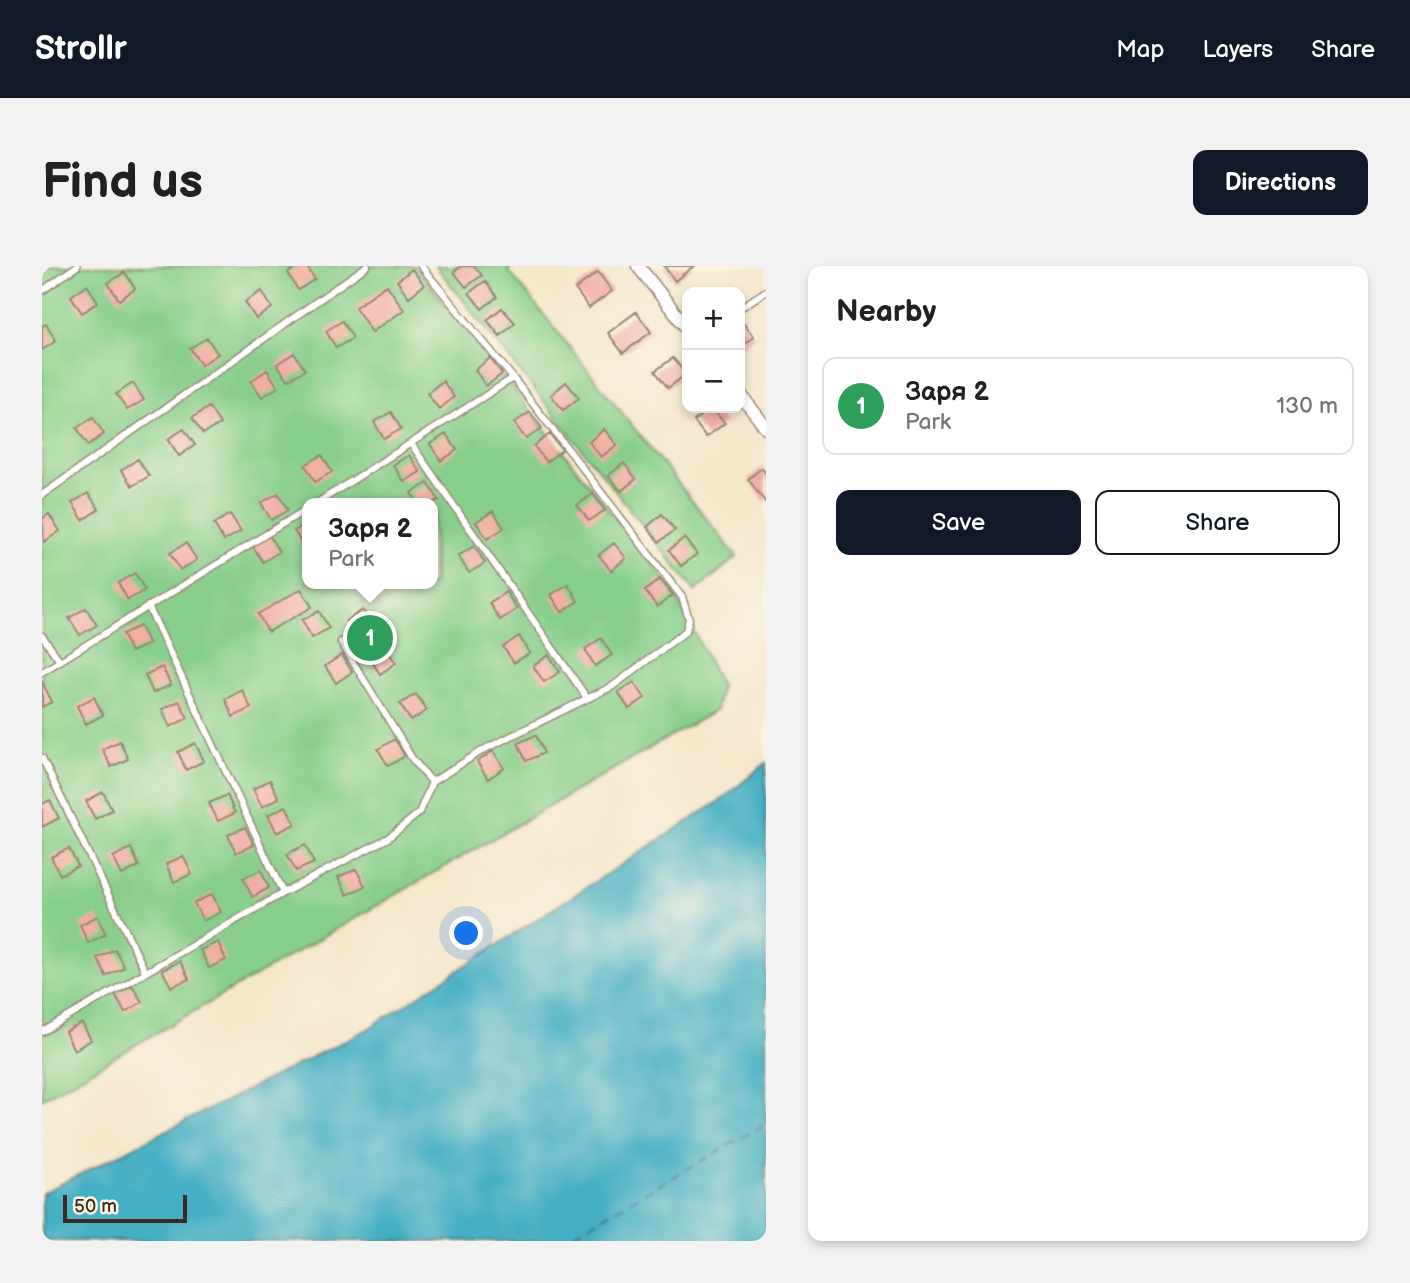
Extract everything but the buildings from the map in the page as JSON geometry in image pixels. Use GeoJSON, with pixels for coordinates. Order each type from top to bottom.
{"type":"FeatureCollection","features":[{"type":"Feature","properties":{"kind":"street"},"geometry":{"type":"LineString","coordinates":[[638,266],[682,322]]}},
{"type":"Feature","properties":{"kind":"street"},"geometry":{"type":"LineString","coordinates":[[745,401],[766,428]]}},
{"type":"Feature","properties":{"kind":"lane"},"geometry":{"type":"LineString","coordinates":[[42,291],[77,266]]}},
{"type":"Feature","properties":{"kind":"lane"},"geometry":{"type":"LineString","coordinates":[[42,495],[366,266]]}},
{"type":"Feature","properties":{"kind":"lane"},"geometry":{"type":"LineString","coordinates":[[42,1032],[145,971],[408,824],[419,813],[432,782],[485,749],[614,686],[686,631],[689,619],[682,597],[513,378],[421,266]]}},
{"type":"Feature","properties":{"kind":"lane"},"geometry":{"type":"LineString","coordinates":[[745,305],[766,291]]}},
{"type":"Feature","properties":{"kind":"lane"},"geometry":{"type":"LineString","coordinates":[[325,498],[513,378]]}},
{"type":"Feature","properties":{"kind":"lane"},"geometry":{"type":"LineString","coordinates":[[412,445],[587,698]]}},
{"type":"Feature","properties":{"kind":"lane"},"geometry":{"type":"LineString","coordinates":[[42,672],[302,512]]}},
{"type":"Feature","properties":{"kind":"lane"},"geometry":{"type":"LineString","coordinates":[[148,606],[283,893]]}},
{"type":"Feature","properties":{"kind":"lane"},"geometry":{"type":"LineString","coordinates":[[42,636],[60,661]]}},
{"type":"Feature","properties":{"kind":"lane"},"geometry":{"type":"LineString","coordinates":[[341,642],[413,760],[432,782]]}},
{"type":"Feature","properties":{"kind":"lane"},"geometry":{"type":"LineString","coordinates":[[42,758],[145,971]]}},
{"type":"Feature","properties":{"kind":"green space"},"geometry":{"type":"Polygon","coordinates":[[[42,266],[415,266],[673,590],[721,686],[716,710],[42,1099],[42,266]]]}},
{"type":"Feature","properties":{"kind":"green space"},"geometry":{"type":"Polygon","coordinates":[[[436,266],[513,266],[508,270],[737,557],[695,591],[436,266]]]}},
{"type":"Feature","properties":{"kind":"water"},"geometry":{"type":"Polygon","coordinates":[[[766,763],[766,1241],[42,1241],[42,1193],[366,1030],[721,800],[766,763]]]}},
{"type":"Feature","properties":{"kind":"ferry route"},"geometry":{"type":"LineString","coordinates":[[561,1241],[766,1124]]}},
{"type":"Feature","properties":{"kind":"place","name":"Заря 2"},"geometry":{"type":"Point","coordinates":[370,638]}}]}
